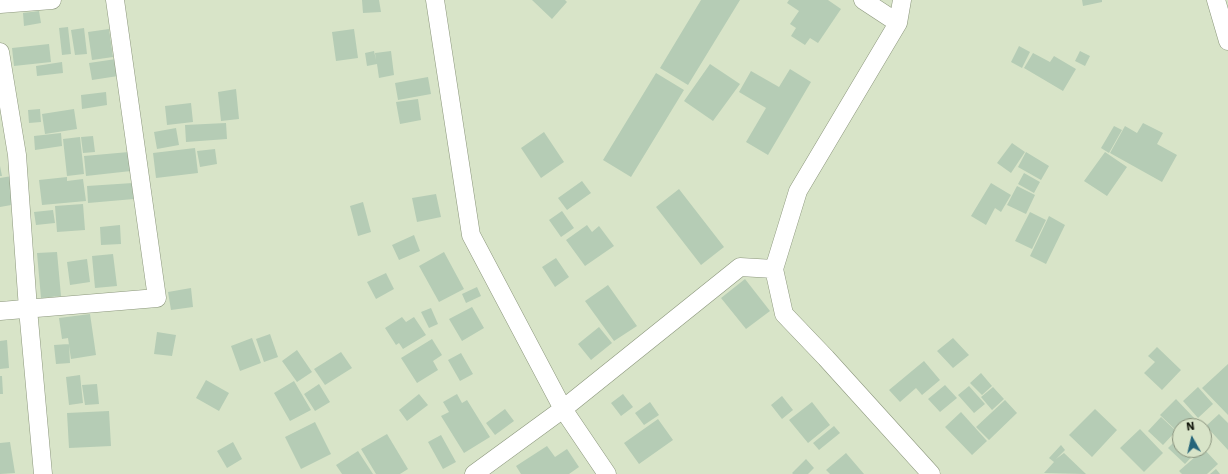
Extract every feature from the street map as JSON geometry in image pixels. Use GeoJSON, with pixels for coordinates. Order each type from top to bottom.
{"type":"FeatureCollection","features":[{"type":"Feature","properties":{"kind":"street"},"geometry":{"type":"LineString","coordinates":[[0,4],[52,0]]}},
{"type":"Feature","properties":{"kind":"street"},"geometry":{"type":"LineString","coordinates":[[0,311],[157,298],[115,0]]}},
{"type":"Feature","properties":{"kind":"street"},"geometry":{"type":"LineString","coordinates":[[435,0],[471,235],[563,408],[607,474]]}},
{"type":"Feature","properties":{"kind":"street"},"geometry":{"type":"LineString","coordinates":[[863,0],[898,23]]}},
{"type":"Feature","properties":{"kind":"street"},"geometry":{"type":"LineString","coordinates":[[902,0],[898,23],[798,191],[774,269],[784,314],[931,474]]}},
{"type":"Feature","properties":{"kind":"street"},"geometry":{"type":"LineString","coordinates":[[1216,0],[1228,41]]}},
{"type":"Feature","properties":{"kind":"street"},"geometry":{"type":"LineString","coordinates":[[0,52],[16,155],[43,474]]}},
{"type":"Feature","properties":{"kind":"street"},"geometry":{"type":"LineString","coordinates":[[474,474],[563,408],[740,267],[774,269]]}},
{"type":"Feature","properties":{"kind":"building"},"geometry":{"type":"Polygon","coordinates":[[[362,0],[379,0],[381,12],[363,13],[362,0]]]}},
{"type":"Feature","properties":{"kind":"building"},"geometry":{"type":"Polygon","coordinates":[[[532,0],[565,0],[567,2],[552,19],[532,0]]]}},
{"type":"Feature","properties":{"kind":"building"},"geometry":{"type":"Polygon","coordinates":[[[701,0],[740,0],[688,85],[660,68],[701,0]]]}},
{"type":"Feature","properties":{"kind":"building"},"geometry":{"type":"Polygon","coordinates":[[[789,0],[828,0],[841,9],[818,43],[810,38],[805,45],[791,36],[796,28],[790,24],[799,11],[787,3],[789,0]]]}},
{"type":"Feature","properties":{"kind":"building"},"geometry":{"type":"Polygon","coordinates":[[[1082,0],[1102,0],[1102,2],[1083,6],[1082,0]]]}},
{"type":"Feature","properties":{"kind":"building"},"geometry":{"type":"Polygon","coordinates":[[[39,11],[41,23],[24,26],[23,13],[39,11]]]}},
{"type":"Feature","properties":{"kind":"building"},"geometry":{"type":"Polygon","coordinates":[[[68,27],[71,54],[62,55],[59,28],[68,27]]]}},
{"type":"Feature","properties":{"kind":"building"},"geometry":{"type":"Polygon","coordinates":[[[84,28],[87,54],[75,55],[71,30],[84,28]]]}},
{"type":"Feature","properties":{"kind":"building"},"geometry":{"type":"Polygon","coordinates":[[[109,29],[113,57],[92,60],[88,32],[109,29]]]}},
{"type":"Feature","properties":{"kind":"building"},"geometry":{"type":"Polygon","coordinates":[[[354,29],[358,58],[336,61],[332,32],[354,29]]]}},
{"type":"Feature","properties":{"kind":"building"},"geometry":{"type":"Polygon","coordinates":[[[49,44],[51,62],[14,66],[12,48],[49,44]]]}},
{"type":"Feature","properties":{"kind":"building"},"geometry":{"type":"Polygon","coordinates":[[[1019,46],[1030,52],[1022,68],[1011,62],[1019,46]]]}},
{"type":"Feature","properties":{"kind":"building"},"geometry":{"type":"Polygon","coordinates":[[[374,51],[376,60],[375,53],[391,51],[394,75],[379,78],[377,64],[367,66],[365,53],[374,51]]]}},
{"type":"Feature","properties":{"kind":"building"},"geometry":{"type":"Polygon","coordinates":[[[1080,51],[1090,56],[1085,66],[1075,61],[1080,51]]]}},
{"type":"Feature","properties":{"kind":"building"},"geometry":{"type":"Polygon","coordinates":[[[1033,53],[1050,62],[1054,56],[1076,69],[1063,91],[1024,68],[1033,53]]]}},
{"type":"Feature","properties":{"kind":"building"},"geometry":{"type":"Polygon","coordinates":[[[116,59],[118,76],[92,80],[89,63],[116,59]]]}},
{"type":"Feature","properties":{"kind":"building"},"geometry":{"type":"Polygon","coordinates":[[[62,62],[63,73],[37,76],[36,66],[62,62]]]}},
{"type":"Feature","properties":{"kind":"building"},"geometry":{"type":"Polygon","coordinates":[[[710,64],[740,84],[713,121],[684,101],[710,64]]]}},
{"type":"Feature","properties":{"kind":"building"},"geometry":{"type":"Polygon","coordinates":[[[790,69],[811,82],[768,155],[746,142],[766,108],[739,92],[751,71],[779,87],[790,69]]]}},
{"type":"Feature","properties":{"kind":"building"},"geometry":{"type":"Polygon","coordinates":[[[656,73],[684,90],[631,177],[603,160],[656,73]]]}},
{"type":"Feature","properties":{"kind":"building"},"geometry":{"type":"Polygon","coordinates":[[[428,77],[431,94],[398,100],[395,83],[428,77]]]}},
{"type":"Feature","properties":{"kind":"building"},"geometry":{"type":"Polygon","coordinates":[[[236,89],[239,119],[221,121],[218,92],[236,89]]]}},
{"type":"Feature","properties":{"kind":"building"},"geometry":{"type":"Polygon","coordinates":[[[106,92],[107,105],[82,109],[81,95],[106,92]]]}},
{"type":"Feature","properties":{"kind":"building"},"geometry":{"type":"Polygon","coordinates":[[[418,99],[421,120],[400,124],[396,102],[418,99]]]}},
{"type":"Feature","properties":{"kind":"building"},"geometry":{"type":"Polygon","coordinates":[[[191,103],[193,122],[167,125],[165,106],[191,103]]]}},
{"type":"Feature","properties":{"kind":"building"},"geometry":{"type":"Polygon","coordinates":[[[40,109],[41,122],[29,123],[28,110],[40,109]]]}},
{"type":"Feature","properties":{"kind":"building"},"geometry":{"type":"Polygon","coordinates":[[[74,109],[77,129],[45,134],[42,114],[74,109]]]}},
{"type":"Feature","properties":{"kind":"building"},"geometry":{"type":"Polygon","coordinates":[[[226,123],[227,139],[186,142],[185,125],[226,123]]]}},
{"type":"Feature","properties":{"kind":"building"},"geometry":{"type":"Polygon","coordinates":[[[1143,123],[1163,133],[1157,144],[1177,155],[1162,182],[1110,153],[1125,126],[1137,133],[1143,123]]]}},
{"type":"Feature","properties":{"kind":"building"},"geometry":{"type":"Polygon","coordinates":[[[1114,126],[1122,130],[1109,153],[1101,148],[1114,126]]]}},
{"type":"Feature","properties":{"kind":"building"},"geometry":{"type":"Polygon","coordinates":[[[176,128],[179,145],[157,149],[154,132],[176,128]]]}},
{"type":"Feature","properties":{"kind":"building"},"geometry":{"type":"Polygon","coordinates":[[[544,132],[564,162],[541,178],[521,148],[544,132]]]}},
{"type":"Feature","properties":{"kind":"building"},"geometry":{"type":"Polygon","coordinates":[[[61,133],[62,146],[35,150],[34,136],[61,133]]]}},
{"type":"Feature","properties":{"kind":"building"},"geometry":{"type":"Polygon","coordinates":[[[93,136],[95,152],[83,153],[81,137],[93,136]]]}},
{"type":"Feature","properties":{"kind":"building"},"geometry":{"type":"Polygon","coordinates":[[[80,137],[84,174],[67,176],[63,139],[80,137]]]}},
{"type":"Feature","properties":{"kind":"building"},"geometry":{"type":"Polygon","coordinates":[[[1012,143],[1025,152],[1011,173],[997,163],[1012,143]]]}},
{"type":"Feature","properties":{"kind":"building"},"geometry":{"type":"Polygon","coordinates":[[[195,148],[198,173],[156,178],[153,153],[195,148]]]}},
{"type":"Feature","properties":{"kind":"building"},"geometry":{"type":"Polygon","coordinates":[[[215,149],[217,164],[200,167],[197,151],[215,149]]]}},
{"type":"Feature","properties":{"kind":"building"},"geometry":{"type":"Polygon","coordinates":[[[129,152],[131,171],[86,176],[84,156],[129,152]]]}},
{"type":"Feature","properties":{"kind":"building"},"geometry":{"type":"Polygon","coordinates":[[[1026,152],[1049,166],[1041,180],[1018,167],[1026,152]]]}},
{"type":"Feature","properties":{"kind":"building"},"geometry":{"type":"Polygon","coordinates":[[[1105,152],[1127,167],[1107,196],[1084,181],[1105,152]]]}},
{"type":"Feature","properties":{"kind":"building"},"geometry":{"type":"Polygon","coordinates":[[[1024,173],[1040,182],[1034,193],[1018,184],[1024,173]]]}},
{"type":"Feature","properties":{"kind":"building"},"geometry":{"type":"Polygon","coordinates":[[[12,176],[17,204],[0,207],[0,178],[12,176]]]}},
{"type":"Feature","properties":{"kind":"building"},"geometry":{"type":"Polygon","coordinates":[[[67,177],[67,181],[83,179],[86,201],[42,205],[39,180],[67,177]]]}},
{"type":"Feature","properties":{"kind":"building"},"geometry":{"type":"Polygon","coordinates":[[[582,181],[591,193],[567,210],[558,198],[582,181]]]}},
{"type":"Feature","properties":{"kind":"building"},"geometry":{"type":"Polygon","coordinates":[[[133,183],[134,199],[88,203],[87,186],[133,183]]]}},
{"type":"Feature","properties":{"kind":"building"},"geometry":{"type":"Polygon","coordinates":[[[991,183],[1011,195],[1001,212],[995,208],[986,225],[971,216],[991,183]]]}},
{"type":"Feature","properties":{"kind":"building"},"geometry":{"type":"Polygon","coordinates":[[[1017,186],[1035,195],[1026,214],[1007,205],[1017,186]]]}},
{"type":"Feature","properties":{"kind":"building"},"geometry":{"type":"Polygon","coordinates":[[[679,189],[724,247],[701,265],[656,207],[679,189]]]}},
{"type":"Feature","properties":{"kind":"building"},"geometry":{"type":"Polygon","coordinates":[[[436,194],[441,217],[417,222],[412,198],[436,194]]]}},
{"type":"Feature","properties":{"kind":"building"},"geometry":{"type":"Polygon","coordinates":[[[363,202],[371,232],[358,236],[350,206],[363,202]]]}},
{"type":"Feature","properties":{"kind":"building"},"geometry":{"type":"Polygon","coordinates":[[[83,204],[85,230],[57,232],[55,206],[83,204]]]}},
{"type":"Feature","properties":{"kind":"building"},"geometry":{"type":"Polygon","coordinates":[[[53,210],[55,223],[36,225],[34,212],[53,210]]]}},
{"type":"Feature","properties":{"kind":"building"},"geometry":{"type":"Polygon","coordinates":[[[562,211],[574,228],[561,237],[549,220],[562,211]]]}},
{"type":"Feature","properties":{"kind":"building"},"geometry":{"type":"Polygon","coordinates":[[[1030,212],[1046,220],[1032,249],[1015,241],[1030,212]]]}},
{"type":"Feature","properties":{"kind":"building"},"geometry":{"type":"Polygon","coordinates":[[[1049,216],[1065,225],[1046,264],[1030,256],[1049,216]]]}},
{"type":"Feature","properties":{"kind":"building"},"geometry":{"type":"Polygon","coordinates":[[[120,225],[121,244],[101,245],[100,227],[120,225]]]}},
{"type":"Feature","properties":{"kind":"building"},"geometry":{"type":"Polygon","coordinates":[[[587,225],[592,232],[599,226],[614,246],[585,266],[566,240],[587,225]]]}},
{"type":"Feature","properties":{"kind":"building"},"geometry":{"type":"Polygon","coordinates":[[[414,235],[420,251],[399,260],[392,245],[414,235]]]}},
{"type":"Feature","properties":{"kind":"building"},"geometry":{"type":"Polygon","coordinates":[[[57,252],[61,296],[41,298],[37,253],[57,252]]]}},
{"type":"Feature","properties":{"kind":"building"},"geometry":{"type":"Polygon","coordinates":[[[444,252],[464,289],[439,302],[419,266],[444,252]]]}},
{"type":"Feature","properties":{"kind":"building"},"geometry":{"type":"Polygon","coordinates":[[[113,254],[117,286],[95,288],[92,256],[113,254]]]}},
{"type":"Feature","properties":{"kind":"building"},"geometry":{"type":"Polygon","coordinates":[[[556,258],[569,277],[555,287],[542,267],[556,258]]]}},
{"type":"Feature","properties":{"kind":"building"},"geometry":{"type":"Polygon","coordinates":[[[87,259],[90,282],[70,285],[67,262],[87,259]]]}},
{"type":"Feature","properties":{"kind":"building"},"geometry":{"type":"Polygon","coordinates":[[[386,273],[394,289],[376,299],[367,282],[386,273]]]}},
{"type":"Feature","properties":{"kind":"building"},"geometry":{"type":"Polygon","coordinates":[[[745,279],[770,311],[746,329],[721,298],[745,279]]]}},
{"type":"Feature","properties":{"kind":"building"},"geometry":{"type":"Polygon","coordinates":[[[608,285],[637,326],[614,341],[585,301],[608,285]]]}},
{"type":"Feature","properties":{"kind":"building"},"geometry":{"type":"Polygon","coordinates":[[[477,287],[481,296],[466,303],[462,294],[477,287]]]}},
{"type":"Feature","properties":{"kind":"building"},"geometry":{"type":"Polygon","coordinates":[[[191,288],[193,307],[171,310],[168,292],[191,288]]]}},
{"type":"Feature","properties":{"kind":"building"},"geometry":{"type":"Polygon","coordinates":[[[472,307],[484,328],[462,341],[449,319],[472,307]]]}},
{"type":"Feature","properties":{"kind":"building"},"geometry":{"type":"Polygon","coordinates":[[[431,308],[438,324],[429,328],[421,312],[431,308]]]}},
{"type":"Feature","properties":{"kind":"building"},"geometry":{"type":"Polygon","coordinates":[[[90,314],[96,355],[71,359],[68,338],[62,339],[59,318],[90,314]]]}},
{"type":"Feature","properties":{"kind":"building"},"geometry":{"type":"Polygon","coordinates":[[[402,317],[406,322],[414,317],[426,335],[403,349],[399,343],[396,345],[385,328],[402,317]]]}},
{"type":"Feature","properties":{"kind":"building"},"geometry":{"type":"Polygon","coordinates":[[[599,327],[612,343],[591,360],[578,344],[599,327]]]}},
{"type":"Feature","properties":{"kind":"building"},"geometry":{"type":"Polygon","coordinates":[[[157,332],[176,335],[172,356],[154,354],[157,332]]]}},
{"type":"Feature","properties":{"kind":"building"},"geometry":{"type":"Polygon","coordinates":[[[270,334],[278,357],[264,362],[256,339],[270,334]]]}},
{"type":"Feature","properties":{"kind":"building"},"geometry":{"type":"Polygon","coordinates":[[[252,338],[261,363],[240,371],[231,346],[252,338]]]}},
{"type":"Feature","properties":{"kind":"building"},"geometry":{"type":"Polygon","coordinates":[[[953,338],[969,355],[953,368],[937,351],[953,338]]]}},
{"type":"Feature","properties":{"kind":"building"},"geometry":{"type":"Polygon","coordinates":[[[432,339],[442,355],[433,361],[438,370],[417,383],[401,358],[432,339]]]}},
{"type":"Feature","properties":{"kind":"building"},"geometry":{"type":"Polygon","coordinates":[[[7,340],[9,368],[0,369],[0,341],[7,340]]]}},
{"type":"Feature","properties":{"kind":"building"},"geometry":{"type":"Polygon","coordinates":[[[69,344],[70,363],[56,364],[54,345],[69,344]]]}},
{"type":"Feature","properties":{"kind":"building"},"geometry":{"type":"Polygon","coordinates":[[[1157,347],[1181,370],[1162,390],[1144,373],[1155,362],[1148,356],[1157,347]]]}},
{"type":"Feature","properties":{"kind":"building"},"geometry":{"type":"Polygon","coordinates":[[[297,350],[312,372],[297,382],[282,361],[297,350]]]}},
{"type":"Feature","properties":{"kind":"building"},"geometry":{"type":"Polygon","coordinates":[[[341,352],[352,368],[325,385],[314,369],[341,352]]]}},
{"type":"Feature","properties":{"kind":"building"},"geometry":{"type":"Polygon","coordinates":[[[461,353],[473,374],[460,381],[448,360],[461,353]]]}},
{"type":"Feature","properties":{"kind":"building"},"geometry":{"type":"Polygon","coordinates":[[[924,361],[940,380],[922,395],[916,388],[900,402],[889,390],[924,361]]]}},
{"type":"Feature","properties":{"kind":"building"},"geometry":{"type":"Polygon","coordinates":[[[1228,364],[1228,415],[1202,388],[1228,364]]]}},
{"type":"Feature","properties":{"kind":"building"},"geometry":{"type":"Polygon","coordinates":[[[981,373],[992,386],[982,395],[970,383],[981,373]]]}},
{"type":"Feature","properties":{"kind":"building"},"geometry":{"type":"Polygon","coordinates":[[[80,375],[83,403],[69,405],[66,377],[80,375]]]}},
{"type":"Feature","properties":{"kind":"building"},"geometry":{"type":"Polygon","coordinates":[[[0,376],[2,376],[3,394],[0,394],[0,376]]]}},
{"type":"Feature","properties":{"kind":"building"},"geometry":{"type":"Polygon","coordinates":[[[206,380],[229,393],[219,411],[196,398],[206,380]]]}},
{"type":"Feature","properties":{"kind":"building"},"geometry":{"type":"Polygon","coordinates":[[[294,381],[311,410],[290,421],[274,393],[294,381]]]}},
{"type":"Feature","properties":{"kind":"building"},"geometry":{"type":"Polygon","coordinates":[[[97,384],[99,404],[85,405],[82,385],[97,384]]]}},
{"type":"Feature","properties":{"kind":"building"},"geometry":{"type":"Polygon","coordinates":[[[319,384],[330,402],[315,411],[304,394],[319,384]]]}},
{"type":"Feature","properties":{"kind":"building"},"geometry":{"type":"Polygon","coordinates":[[[945,385],[957,398],[940,412],[928,399],[945,385]]]}},
{"type":"Feature","properties":{"kind":"building"},"geometry":{"type":"Polygon","coordinates":[[[969,386],[985,404],[974,413],[958,395],[969,386]]]}},
{"type":"Feature","properties":{"kind":"building"},"geometry":{"type":"Polygon","coordinates":[[[993,387],[1004,399],[992,410],[981,397],[993,387]]]}},
{"type":"Feature","properties":{"kind":"building"},"geometry":{"type":"Polygon","coordinates":[[[1198,387],[1213,404],[1198,418],[1183,401],[1198,387]]]}},
{"type":"Feature","properties":{"kind":"building"},"geometry":{"type":"Polygon","coordinates":[[[419,394],[428,405],[407,421],[399,410],[419,394]]]}},
{"type":"Feature","properties":{"kind":"building"},"geometry":{"type":"Polygon","coordinates":[[[457,394],[462,403],[467,400],[490,437],[464,453],[441,416],[449,412],[443,402],[457,394]]]}},
{"type":"Feature","properties":{"kind":"building"},"geometry":{"type":"Polygon","coordinates":[[[623,394],[633,407],[621,416],[611,403],[623,394]]]}},
{"type":"Feature","properties":{"kind":"building"},"geometry":{"type":"Polygon","coordinates":[[[782,396],[793,410],[782,419],[771,405],[782,396]]]}},
{"type":"Feature","properties":{"kind":"building"},"geometry":{"type":"Polygon","coordinates":[[[1176,399],[1194,418],[1172,418],[1172,426],[1160,415],[1176,399]]]}},
{"type":"Feature","properties":{"kind":"building"},"geometry":{"type":"Polygon","coordinates":[[[1005,400],[1017,413],[989,440],[976,427],[1005,400]]]}},
{"type":"Feature","properties":{"kind":"building"},"geometry":{"type":"Polygon","coordinates":[[[650,402],[659,415],[644,425],[635,413],[650,402]]]}},
{"type":"Feature","properties":{"kind":"building"},"geometry":{"type":"Polygon","coordinates":[[[812,402],[830,425],[808,443],[789,420],[812,402]]]}},
{"type":"Feature","properties":{"kind":"building"},"geometry":{"type":"Polygon","coordinates":[[[505,409],[514,421],[495,435],[486,423],[505,409]]]}},
{"type":"Feature","properties":{"kind":"building"},"geometry":{"type":"Polygon","coordinates":[[[1095,409],[1117,430],[1092,457],[1069,435],[1095,409]]]}},
{"type":"Feature","properties":{"kind":"building"},"geometry":{"type":"Polygon","coordinates":[[[109,411],[111,446],[69,448],[67,413],[109,411]]]}},
{"type":"Feature","properties":{"kind":"building"},"geometry":{"type":"Polygon","coordinates":[[[961,412],[987,441],[972,455],[945,427],[961,412]]]}},
{"type":"Feature","properties":{"kind":"building"},"geometry":{"type":"Polygon","coordinates":[[[1219,414],[1228,423],[1228,450],[1212,433],[1212,420],[1219,414]]]}},
{"type":"Feature","properties":{"kind":"building"},"geometry":{"type":"Polygon","coordinates":[[[1161,417],[1172,427],[1172,435],[1163,445],[1148,431],[1161,417]]]}},
{"type":"Feature","properties":{"kind":"building"},"geometry":{"type":"Polygon","coordinates":[[[658,419],[673,440],[639,464],[624,443],[658,419]]]}},
{"type":"Feature","properties":{"kind":"building"},"geometry":{"type":"Polygon","coordinates":[[[315,422],[331,454],[301,469],[285,437],[315,422]]]}},
{"type":"Feature","properties":{"kind":"building"},"geometry":{"type":"Polygon","coordinates":[[[834,426],[840,433],[819,450],[813,443],[834,426]]]}},
{"type":"Feature","properties":{"kind":"building"},"geometry":{"type":"Polygon","coordinates":[[[1140,429],[1163,453],[1144,472],[1120,448],[1140,429]]]}},
{"type":"Feature","properties":{"kind":"building"},"geometry":{"type":"Polygon","coordinates":[[[387,434],[408,469],[400,474],[376,474],[361,449],[387,434]]]}},
{"type":"Feature","properties":{"kind":"building"},"geometry":{"type":"Polygon","coordinates":[[[441,435],[456,462],[443,469],[428,442],[441,435]]]}},
{"type":"Feature","properties":{"kind":"building"},"geometry":{"type":"Polygon","coordinates":[[[10,442],[15,473],[0,474],[0,443],[10,442]]]}},
{"type":"Feature","properties":{"kind":"building"},"geometry":{"type":"Polygon","coordinates":[[[233,442],[242,459],[227,468],[217,451],[233,442]]]}},
{"type":"Feature","properties":{"kind":"building"},"geometry":{"type":"Polygon","coordinates":[[[1172,444],[1172,452],[1168,448],[1172,444]]]}},
{"type":"Feature","properties":{"kind":"building"},"geometry":{"type":"Polygon","coordinates":[[[1061,445],[1065,450],[1056,459],[1064,453],[1086,474],[1044,473],[1054,462],[1049,458],[1061,445]]]}},
{"type":"Feature","properties":{"kind":"building"},"geometry":{"type":"Polygon","coordinates":[[[547,446],[555,457],[567,449],[579,467],[569,474],[521,474],[516,466],[547,446]]]}},
{"type":"Feature","properties":{"kind":"building"},"geometry":{"type":"Polygon","coordinates":[[[358,451],[373,474],[342,474],[336,465],[358,451]]]}},
{"type":"Feature","properties":{"kind":"building"},"geometry":{"type":"Polygon","coordinates":[[[846,453],[864,474],[830,474],[826,470],[846,453]]]}},
{"type":"Feature","properties":{"kind":"building"},"geometry":{"type":"Polygon","coordinates":[[[1179,458],[1191,458],[1185,464],[1179,458]]]}},
{"type":"Feature","properties":{"kind":"building"},"geometry":{"type":"Polygon","coordinates":[[[1194,458],[1212,458],[1218,464],[1207,474],[1182,474],[1179,471],[1194,458]]]}},
{"type":"Feature","properties":{"kind":"building"},"geometry":{"type":"Polygon","coordinates":[[[806,459],[814,468],[808,474],[793,474],[792,473],[806,459]]]}},
{"type":"Feature","properties":{"kind":"building"},"geometry":{"type":"Polygon","coordinates":[[[1216,469],[1220,474],[1210,474],[1216,469]]]}}]}
